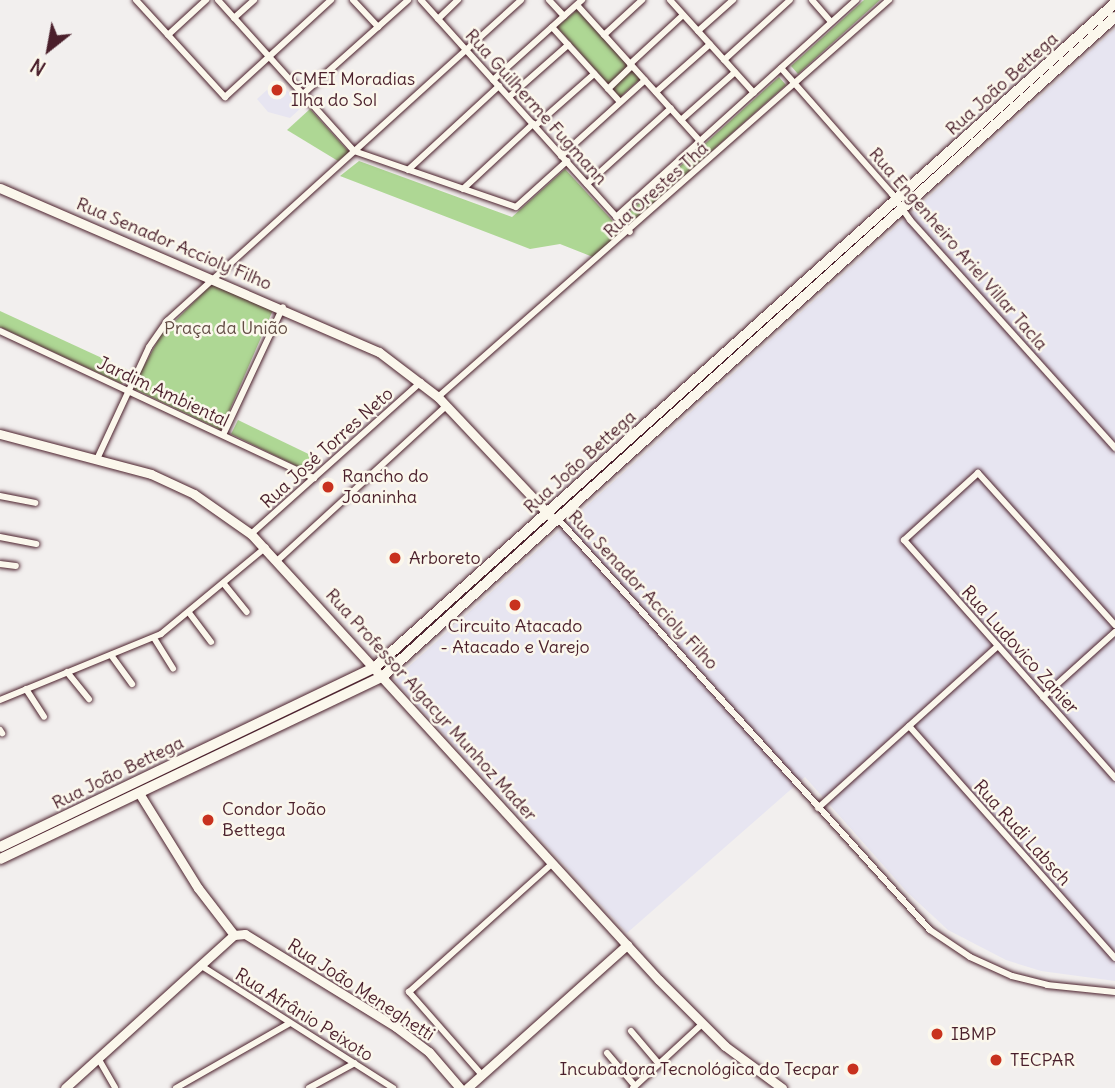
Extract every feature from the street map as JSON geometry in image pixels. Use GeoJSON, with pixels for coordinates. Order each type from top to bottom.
{"type":"FeatureCollection","features":[{"type":"Feature","properties":{"kind":"main road","name":"Rua João Bettega"},"geometry":{"type":"LineString","coordinates":[[724,362],[901,210],[1115,3]]}},
{"type":"Feature","properties":{"kind":"main road","name":"Rua João Bettega"},"geometry":{"type":"LineString","coordinates":[[4,845],[124,794],[383,676],[558,519],[897,199],[1115,17]]}},
{"type":"Feature","properties":{"kind":"main road","name":"Rua João Bettega"},"geometry":{"type":"LineString","coordinates":[[0,859],[124,794],[139,793],[160,777],[375,667],[545,515],[714,371]]}},
{"type":"Feature","properties":{"kind":"main road"},"geometry":{"type":"LineString","coordinates":[[4,845],[13,853]]}},
{"type":"Feature","properties":{"kind":"street"},"geometry":{"type":"LineString","coordinates":[[136,0],[225,96],[331,0]]}},
{"type":"Feature","properties":{"kind":"street"},"geometry":{"type":"LineString","coordinates":[[168,35],[206,0]]}},
{"type":"Feature","properties":{"kind":"street"},"geometry":{"type":"LineString","coordinates":[[218,0],[354,151],[516,207],[645,80]]}},
{"type":"Feature","properties":{"kind":"street"},"geometry":{"type":"LineString","coordinates":[[234,18],[254,0]]}},
{"type":"Feature","properties":{"kind":"street"},"geometry":{"type":"LineString","coordinates":[[353,0],[377,27]]}},
{"type":"Feature","properties":{"kind":"street"},"geometry":{"type":"LineString","coordinates":[[303,94],[408,0]]}},
{"type":"Feature","properties":{"kind":"street","name":"Rua Guilherme Fugmann"},"geometry":{"type":"LineString","coordinates":[[421,0],[630,232]]}},
{"type":"Feature","properties":{"kind":"street"},"geometry":{"type":"LineString","coordinates":[[438,19],[458,0]]}},
{"type":"Feature","properties":{"kind":"street"},"geometry":{"type":"LineString","coordinates":[[98,457],[159,330],[521,0]]}},
{"type":"Feature","properties":{"kind":"street"},"geometry":{"type":"LineString","coordinates":[[549,0],[564,16]]}},
{"type":"Feature","properties":{"kind":"street"},"geometry":{"type":"LineString","coordinates":[[604,34],[642,0]]}},
{"type":"Feature","properties":{"kind":"street"},"geometry":{"type":"LineString","coordinates":[[698,31],[733,0]]}},
{"type":"Feature","properties":{"kind":"street"},"geometry":{"type":"LineString","coordinates":[[724,60],[790,0]]}},
{"type":"Feature","properties":{"kind":"street"},"geometry":{"type":"LineString","coordinates":[[813,0],[831,22]]}},
{"type":"Feature","properties":{"kind":"street"},"geometry":{"type":"LineString","coordinates":[[617,217],[856,0]]}},
{"type":"Feature","properties":{"kind":"street","name":"Rua Orestes Thá"},"geometry":{"type":"LineString","coordinates":[[438,397],[630,232],[889,0]]}},
{"type":"Feature","properties":{"kind":"street"},"geometry":{"type":"LineString","coordinates":[[673,1],[754,93]]}},
{"type":"Feature","properties":{"kind":"street"},"geometry":{"type":"LineString","coordinates":[[408,170],[580,2],[604,34],[700,141]]}},
{"type":"Feature","properties":{"kind":"street"},"geometry":{"type":"LineString","coordinates":[[608,89],[683,15]]}},
{"type":"Feature","properties":{"kind":"street"},"geometry":{"type":"LineString","coordinates":[[552,27],[620,102]]}},
{"type":"Feature","properties":{"kind":"street"},"geometry":{"type":"LineString","coordinates":[[656,92],[710,44]]}},
{"type":"Feature","properties":{"kind":"street"},"geometry":{"type":"LineString","coordinates":[[509,97],[568,45]]}},
{"type":"Feature","properties":{"kind":"street","name":"Rua Engenheiro Ariel Villar Tacla"},"geometry":{"type":"LineString","coordinates":[[781,68],[897,199],[901,210],[1115,448]]}},
{"type":"Feature","properties":{"kind":"street"},"geometry":{"type":"LineString","coordinates":[[681,120],[735,72]]}},
{"type":"Feature","properties":{"kind":"street"},"geometry":{"type":"LineString","coordinates":[[463,189],[594,74]]}},
{"type":"Feature","properties":{"kind":"street"},"geometry":{"type":"LineString","coordinates":[[587,184],[671,108]]}},
{"type":"Feature","properties":{"kind":"street","name":"Rua Senador Accioly Filho"},"geometry":{"type":"LineString","coordinates":[[0,188],[283,307],[364,344],[421,382],[438,397],[545,515],[558,519],[905,906],[959,951],[1029,981],[1115,992]]}},
{"type":"Feature","properties":{"kind":"street"},"geometry":{"type":"LineString","coordinates":[[223,435],[283,307]]}},
{"type":"Feature","properties":{"kind":"street","name":"Jardim Ambiental"},"geometry":{"type":"LineString","coordinates":[[0,331],[314,478]]}},
{"type":"Feature","properties":{"kind":"street","name":"Rua José Torres Neto"},"geometry":{"type":"LineString","coordinates":[[251,534],[421,382]]}},
{"type":"Feature","properties":{"kind":"street"},"geometry":{"type":"LineString","coordinates":[[278,560],[446,406]]}},
{"type":"Feature","properties":{"kind":"street","name":"Rua Professor Algacyr Munhoz Mader"},"geometry":{"type":"LineString","coordinates":[[0,434],[98,457],[181,487],[251,534],[278,560],[702,1024],[782,1088]]}},
{"type":"Feature","properties":{"kind":"street","name":"Rua Ludovico Zanier"},"geometry":{"type":"LineString","coordinates":[[1115,625],[978,473],[904,540],[1115,778]]}},
{"type":"Feature","properties":{"kind":"street"},"geometry":{"type":"LineString","coordinates":[[0,496],[35,503]]}},
{"type":"Feature","properties":{"kind":"street"},"geometry":{"type":"LineString","coordinates":[[0,537],[36,544]]}},
{"type":"Feature","properties":{"kind":"street"},"geometry":{"type":"LineString","coordinates":[[0,700],[154,638],[190,614],[265,547]]}},
{"type":"Feature","properties":{"kind":"street"},"geometry":{"type":"LineString","coordinates":[[0,564],[16,566]]}},
{"type":"Feature","properties":{"kind":"street"},"geometry":{"type":"LineString","coordinates":[[224,584],[247,612]]}},
{"type":"Feature","properties":{"kind":"street"},"geometry":{"type":"LineString","coordinates":[[190,614],[211,642]]}},
{"type":"Feature","properties":{"kind":"street"},"geometry":{"type":"LineString","coordinates":[[1043,697],[1115,632]]}},
{"type":"Feature","properties":{"kind":"street"},"geometry":{"type":"LineString","coordinates":[[154,638],[173,668]]}},
{"type":"Feature","properties":{"kind":"street"},"geometry":{"type":"LineString","coordinates":[[818,808],[998,646]]}},
{"type":"Feature","properties":{"kind":"street"},"geometry":{"type":"LineString","coordinates":[[111,655],[132,684]]}},
{"type":"Feature","properties":{"kind":"street"},"geometry":{"type":"LineString","coordinates":[[67,672],[89,699]]}},
{"type":"Feature","properties":{"kind":"street"},"geometry":{"type":"LineString","coordinates":[[26,689],[44,717]]}},
{"type":"Feature","properties":{"kind":"street","name":"Rua Rudi Labsch"},"geometry":{"type":"LineString","coordinates":[[909,726],[1115,958]]}},
{"type":"Feature","properties":{"kind":"street"},"geometry":{"type":"LineString","coordinates":[[65,1088],[234,935],[194,881],[139,793]]}},
{"type":"Feature","properties":{"kind":"street"},"geometry":{"type":"LineString","coordinates":[[482,1075],[409,992],[553,863]]}},
{"type":"Feature","properties":{"kind":"street","name":"Rua João Meneghetti"},"geometry":{"type":"LineString","coordinates":[[234,935],[244,934],[396,1027],[429,1052],[460,1088]]}},
{"type":"Feature","properties":{"kind":"street"},"geometry":{"type":"LineString","coordinates":[[467,1088],[627,945]]}},
{"type":"Feature","properties":{"kind":"street","name":"Rua Afrânio Peixoto"},"geometry":{"type":"LineString","coordinates":[[200,965],[393,1088]]}},
{"type":"Feature","properties":{"kind":"street"},"geometry":{"type":"LineString","coordinates":[[176,1088],[290,1023]]}},
{"type":"Feature","properties":{"kind":"street"},"geometry":{"type":"LineString","coordinates":[[607,1053],[634,1087],[702,1024]]}},
{"type":"Feature","properties":{"kind":"street"},"geometry":{"type":"LineString","coordinates":[[631,1031],[659,1064]]}},
{"type":"Feature","properties":{"kind":"street"},"geometry":{"type":"LineString","coordinates":[[98,1058],[116,1088]]}},
{"type":"Feature","properties":{"kind":"street"},"geometry":{"type":"LineString","coordinates":[[309,1088],[355,1063]]}},
{"type":"Feature","properties":{"kind":"shaded area"},"geometry":{"type":"Polygon","coordinates":[[[1115,29],[1115,981],[1041,971],[1006,960],[948,930],[907,892],[805,777],[627,933],[394,680],[1115,29]]]}},
{"type":"Feature","properties":{"kind":"shaded area","name":"CMEI Moradias Ilha do Sol"},"geometry":{"type":"Polygon","coordinates":[[[278,80],[302,107],[290,118],[268,112],[257,99],[278,80]]]}},
{"type":"Feature","properties":{"kind":"green space"},"geometry":{"type":"Polygon","coordinates":[[[864,0],[880,0],[798,74],[791,66],[864,0]]]}},
{"type":"Feature","properties":{"kind":"green space"},"geometry":{"type":"Polygon","coordinates":[[[577,10],[640,79],[620,97],[557,27],[577,10]]]}},
{"type":"Feature","properties":{"kind":"green space"},"geometry":{"type":"Polygon","coordinates":[[[779,77],[786,85],[632,222],[626,215],[779,77]]]}},
{"type":"Feature","properties":{"kind":"green space"},"geometry":{"type":"Polygon","coordinates":[[[310,109],[349,152],[338,161],[287,130],[310,109]]]}},
{"type":"Feature","properties":{"kind":"green space"},"geometry":{"type":"Polygon","coordinates":[[[359,161],[512,217],[565,169],[622,231],[593,257],[560,244],[530,249],[340,176],[359,161]]]}},
{"type":"Feature","properties":{"kind":"green space","name":"Praça da União"},"geometry":{"type":"Polygon","coordinates":[[[212,284],[273,310],[221,430],[132,388],[161,335],[212,284]]]}},
{"type":"Feature","properties":{"kind":"green space"},"geometry":{"type":"Polygon","coordinates":[[[0,311],[128,370],[122,384],[0,327],[0,311]]]}},
{"type":"Feature","properties":{"kind":"green space"},"geometry":{"type":"Polygon","coordinates":[[[238,420],[321,460],[309,472],[231,434],[238,420]]]}},
{"type":"Feature","properties":{"kind":"place","name":"CMEI Moradias Ilha do Sol"},"geometry":{"type":"Point","coordinates":[277,90]}},
{"type":"Feature","properties":{"kind":"place","name":"Rancho do Joaninha"},"geometry":{"type":"Point","coordinates":[328,487]}},
{"type":"Feature","properties":{"kind":"place","name":"Arboreto"},"geometry":{"type":"Point","coordinates":[395,558]}},
{"type":"Feature","properties":{"kind":"place","name":"Circuito Atacado - Atacado e Varejo"},"geometry":{"type":"Point","coordinates":[515,605]}},
{"type":"Feature","properties":{"kind":"place","name":"Condor João Bettega"},"geometry":{"type":"Point","coordinates":[208,820]}},
{"type":"Feature","properties":{"kind":"place","name":"IBMP"},"geometry":{"type":"Point","coordinates":[937,1034]}},
{"type":"Feature","properties":{"kind":"place","name":"TECPAR"},"geometry":{"type":"Point","coordinates":[996,1060]}},
{"type":"Feature","properties":{"kind":"place","name":"Incubadora Tecnológica do Tecpar"},"geometry":{"type":"Point","coordinates":[853,1069]}}]}
